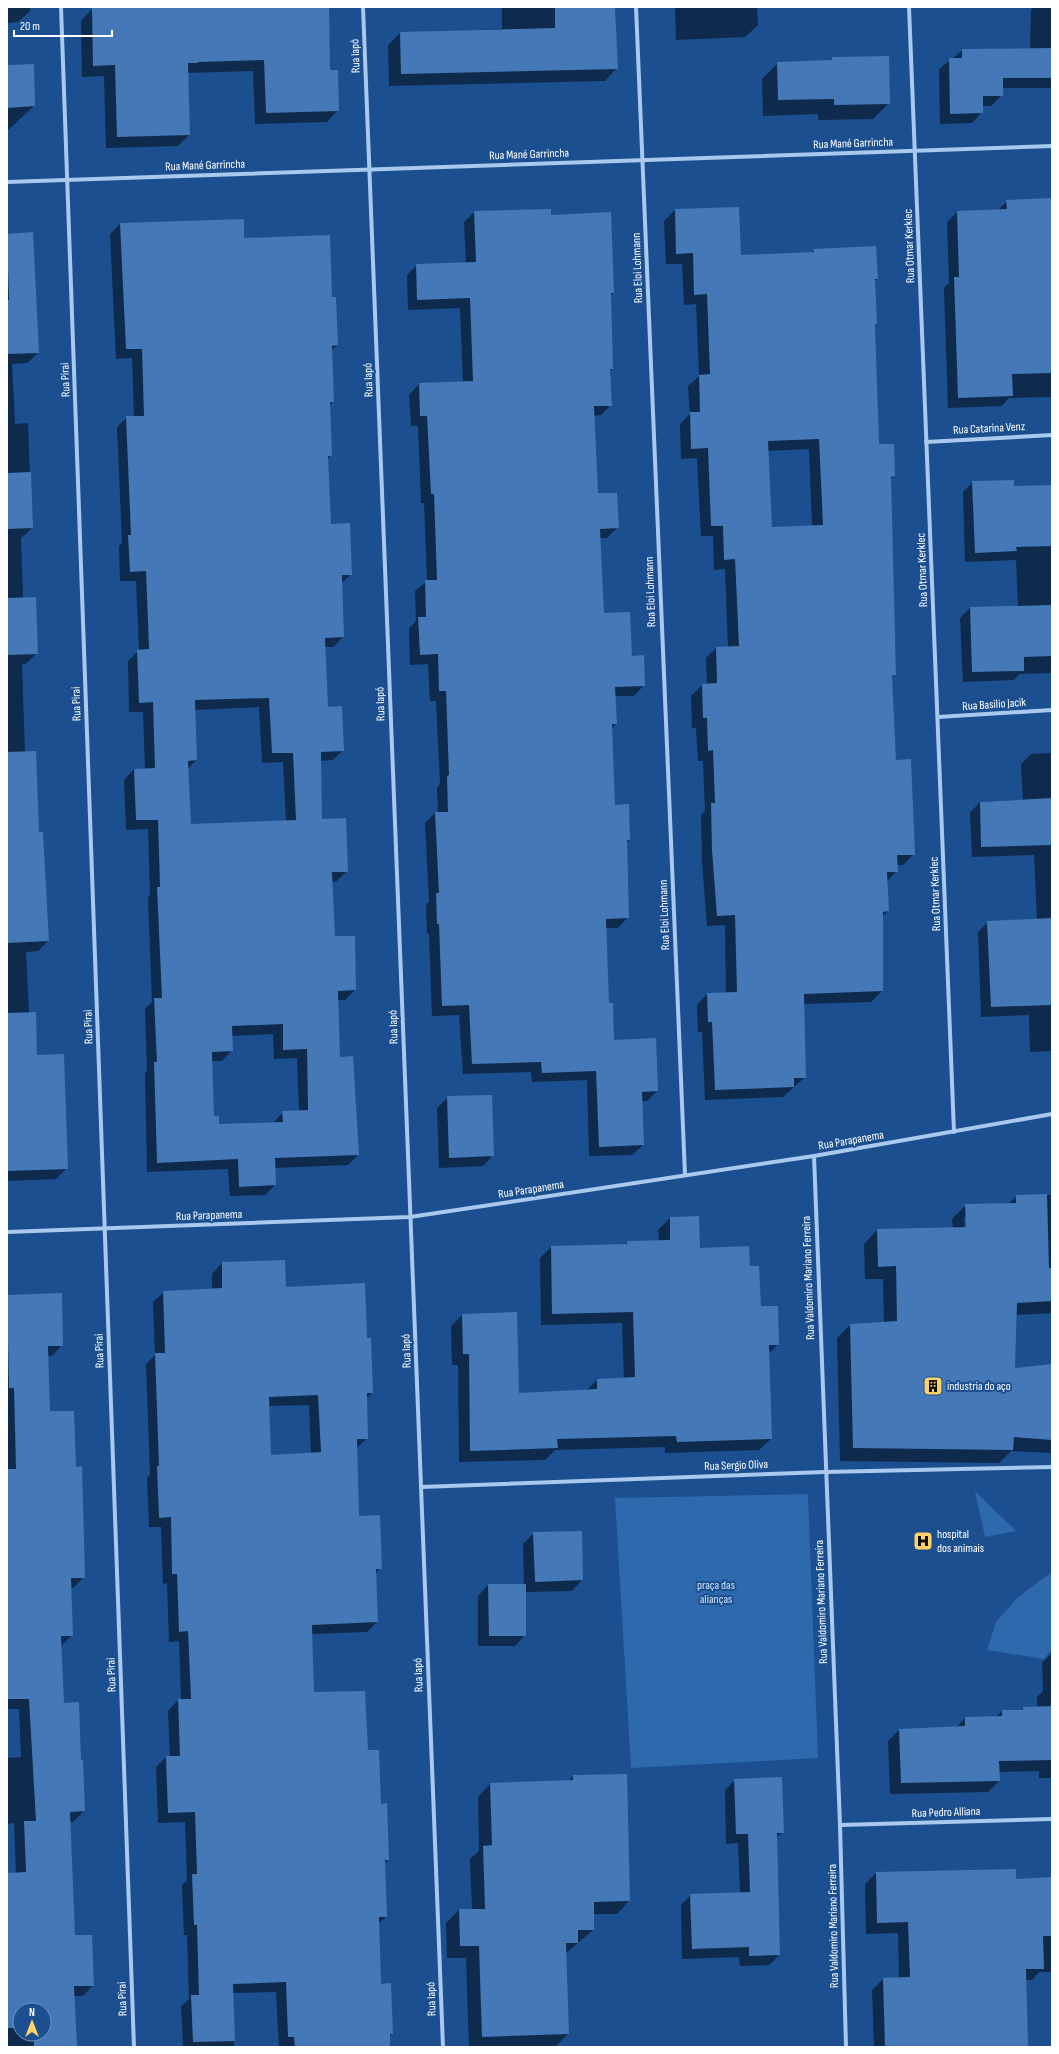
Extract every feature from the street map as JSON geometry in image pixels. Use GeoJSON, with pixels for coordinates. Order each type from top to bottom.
{"type":"FeatureCollection","features":[{"type":"Feature","properties":{"kind":"street","name":"Rua Pirai"},"geometry":{"type":"LineString","coordinates":[[61,7],[134,2047]]}},
{"type":"Feature","properties":{"kind":"street","name":"Rua Iapó"},"geometry":{"type":"LineString","coordinates":[[363,7],[443,2047]]}},
{"type":"Feature","properties":{"kind":"street","name":"Rua Eloi Lohmann"},"geometry":{"type":"LineString","coordinates":[[636,7],[685,1175]]}},
{"type":"Feature","properties":{"kind":"street","name":"Rua Otmar Kerklec"},"geometry":{"type":"LineString","coordinates":[[909,7],[954,1132]]}},
{"type":"Feature","properties":{"kind":"street","name":"Rua Mané Garrincha"},"geometry":{"type":"LineString","coordinates":[[7,182],[1052,146]]}},
{"type":"Feature","properties":{"kind":"street","name":"Rua Catarina Venz"},"geometry":{"type":"LineString","coordinates":[[926,442],[1052,435]]}},
{"type":"Feature","properties":{"kind":"street","name":"Rua Basilio Jacik"},"geometry":{"type":"LineString","coordinates":[[938,717],[1052,710]]}},
{"type":"Feature","properties":{"kind":"street","name":"Rua Parapanema"},"geometry":{"type":"LineString","coordinates":[[7,1232],[410,1218],[814,1156],[1052,1114]]}},
{"type":"Feature","properties":{"kind":"street","name":"Rua Valdomiro Mariano Ferreira"},"geometry":{"type":"LineString","coordinates":[[814,1156],[825,1472],[840,1826],[846,2047]]}},
{"type":"Feature","properties":{"kind":"street","name":"Rua Sergio Oliva"},"geometry":{"type":"LineString","coordinates":[[421,1487],[825,1472],[1052,1467]]}},
{"type":"Feature","properties":{"kind":"street","name":"Rua Pedro Alliana"},"geometry":{"type":"LineString","coordinates":[[840,1826],[1052,1819]]}},
{"type":"Feature","properties":{"kind":"green space"},"geometry":{"type":"Polygon","coordinates":[[[975,1491],[1016,1531],[985,1537],[975,1491]]]}},
{"type":"Feature","properties":{"kind":"green space","name":"praça das alianças"},"geometry":{"type":"Polygon","coordinates":[[[808,1494],[818,1758],[631,1768],[615,1498],[808,1494]]]}},
{"type":"Feature","properties":{"kind":"green space"},"geometry":{"type":"Polygon","coordinates":[[[1052,1572],[1052,1649],[1044,1659],[987,1650],[996,1622],[1018,1597],[1052,1572]]]}},
{"type":"Feature","properties":{"kind":"building"},"geometry":{"type":"Polygon","coordinates":[[[329,7],[330,70],[338,70],[339,111],[266,113],[264,60],[188,63],[190,135],[117,137],[115,65],[93,66],[92,8],[329,7]]]}},
{"type":"Feature","properties":{"kind":"building"},"geometry":{"type":"Polygon","coordinates":[[[555,7],[615,7],[618,69],[401,74],[400,32],[555,28],[555,7]]]}},
{"type":"Feature","properties":{"kind":"building"},"geometry":{"type":"Polygon","coordinates":[[[1052,48],[1052,78],[1003,78],[1003,96],[983,96],[983,113],[950,114],[949,58],[962,58],[962,49],[1052,48]]]}},
{"type":"Feature","properties":{"kind":"building"},"geometry":{"type":"Polygon","coordinates":[[[889,56],[890,104],[834,105],[834,99],[778,100],[777,62],[832,60],[832,57],[889,56]]]}},
{"type":"Feature","properties":{"kind":"building"},"geometry":{"type":"Polygon","coordinates":[[[34,64],[35,106],[7,108],[7,65],[34,64]]]}},
{"type":"Feature","properties":{"kind":"building"},"geometry":{"type":"Polygon","coordinates":[[[1052,198],[1051,373],[1012,374],[1013,396],[958,398],[954,277],[959,277],[957,211],[1007,209],[1006,200],[1052,198]]]}},
{"type":"Feature","properties":{"kind":"building"},"geometry":{"type":"Polygon","coordinates":[[[739,207],[741,255],[814,252],[813,249],[876,246],[878,279],[875,279],[877,324],[875,324],[879,444],[894,444],[895,476],[891,477],[896,675],[892,676],[896,760],[911,759],[915,855],[897,855],[898,872],[887,872],[889,911],[883,912],[883,991],[804,994],[806,1078],[794,1078],[794,1087],[715,1090],[712,1022],[708,1022],[707,993],[737,992],[735,915],[717,916],[712,850],[711,803],[715,803],[713,750],[708,751],[707,718],[703,718],[702,684],[717,683],[716,647],[739,646],[735,559],[724,560],[723,526],[711,526],[708,448],[691,449],[690,412],[700,412],[699,375],[710,374],[707,294],[694,295],[693,253],[676,254],[675,209],[739,207]],[[819,439],[768,441],[772,527],[823,525],[819,439]]]}},
{"type":"Feature","properties":{"kind":"building"},"geometry":{"type":"Polygon","coordinates":[[[551,209],[551,215],[611,212],[614,293],[611,293],[613,369],[610,369],[612,406],[594,406],[598,493],[617,493],[619,528],[600,529],[604,613],[630,612],[632,656],[644,655],[645,686],[615,687],[617,724],[612,724],[615,805],[629,804],[630,840],[627,840],[629,918],[606,919],[609,1003],[613,1003],[614,1040],[656,1038],[658,1091],[642,1092],[644,1145],[599,1147],[596,1071],[542,1073],[541,1062],[472,1064],[469,1005],[442,1006],[439,924],[437,924],[436,893],[439,893],[435,812],[448,812],[447,776],[449,775],[446,691],[439,691],[438,654],[420,655],[418,617],[426,617],[425,580],[437,580],[434,494],[431,494],[427,416],[420,416],[419,383],[473,381],[470,298],[417,300],[416,264],[476,262],[474,211],[551,209]]]}},
{"type":"Feature","properties":{"kind":"building"},"geometry":{"type":"Polygon","coordinates":[[[244,219],[244,238],[330,235],[332,297],[336,297],[338,345],[332,346],[334,402],[330,402],[332,456],[328,456],[331,524],[350,523],[352,575],[342,575],[344,637],[325,638],[328,707],[342,706],[344,751],[321,752],[322,819],[346,818],[348,872],[332,872],[335,936],[355,936],[356,990],[338,991],[340,1057],[353,1056],[359,1155],[275,1158],[276,1185],[239,1187],[238,1159],[157,1163],[154,1062],[157,1062],[154,998],[162,998],[157,887],[160,887],[158,820],[136,820],[134,769],[155,768],[153,702],[139,703],[137,650],[149,649],[146,571],[130,572],[128,535],[131,535],[126,416],[144,416],[142,349],[126,349],[120,223],[244,219]],[[269,698],[195,700],[197,760],[188,761],[191,824],[296,820],[293,753],[272,753],[269,698]],[[283,1024],[232,1026],[233,1051],[212,1052],[214,1116],[219,1116],[219,1124],[283,1122],[282,1111],[308,1110],[307,1049],[283,1050],[283,1024]]]}},
{"type":"Feature","properties":{"kind":"building"},"geometry":{"type":"Polygon","coordinates":[[[33,232],[39,353],[7,354],[7,300],[9,300],[7,234],[33,232]]]}},
{"type":"Feature","properties":{"kind":"building"},"geometry":{"type":"Polygon","coordinates":[[[31,472],[33,528],[7,529],[7,473],[31,472]]]}},
{"type":"Feature","properties":{"kind":"building"},"geometry":{"type":"Polygon","coordinates":[[[1014,480],[1014,486],[1052,485],[1052,546],[1016,547],[1017,551],[975,553],[972,481],[1014,480]]]}},
{"type":"Feature","properties":{"kind":"building"},"geometry":{"type":"Polygon","coordinates":[[[36,597],[38,654],[7,655],[7,598],[36,597]]]}},
{"type":"Feature","properties":{"kind":"building"},"geometry":{"type":"Polygon","coordinates":[[[1052,605],[1052,656],[1024,657],[1024,671],[972,672],[970,607],[1052,605]]]}},
{"type":"Feature","properties":{"kind":"building"},"geometry":{"type":"Polygon","coordinates":[[[36,751],[39,832],[43,832],[49,941],[7,943],[7,752],[36,751]]]}},
{"type":"Feature","properties":{"kind":"building"},"geometry":{"type":"Polygon","coordinates":[[[1052,798],[1052,845],[981,847],[980,802],[1052,798]]]}},
{"type":"Feature","properties":{"kind":"building"},"geometry":{"type":"Polygon","coordinates":[[[1052,918],[1052,1005],[991,1007],[987,921],[1052,918]]]}},
{"type":"Feature","properties":{"kind":"building"},"geometry":{"type":"Polygon","coordinates":[[[36,1012],[37,1055],[64,1054],[68,1169],[7,1171],[7,1013],[36,1012]]]}},
{"type":"Feature","properties":{"kind":"building"},"geometry":{"type":"Polygon","coordinates":[[[492,1095],[494,1156],[449,1158],[447,1096],[492,1095]]]}},
{"type":"Feature","properties":{"kind":"building"},"geometry":{"type":"Polygon","coordinates":[[[1047,1194],[1049,1268],[1052,1268],[1052,1301],[1017,1303],[1015,1368],[1052,1364],[1052,1440],[1014,1437],[1013,1450],[853,1448],[850,1324],[897,1321],[896,1266],[878,1267],[877,1229],[966,1227],[965,1204],[1016,1203],[1016,1195],[1047,1194]]]}},
{"type":"Feature","properties":{"kind":"building"},"geometry":{"type":"Polygon","coordinates":[[[699,1216],[700,1248],[749,1246],[750,1266],[759,1266],[761,1306],[778,1306],[779,1345],[769,1345],[772,1439],[677,1442],[676,1436],[557,1439],[558,1448],[470,1451],[469,1354],[463,1354],[462,1314],[517,1312],[519,1393],[597,1389],[597,1379],[635,1377],[633,1312],[552,1314],[551,1246],[627,1244],[627,1241],[670,1240],[670,1217],[699,1216]]]}},
{"type":"Feature","properties":{"kind":"building"},"geometry":{"type":"Polygon","coordinates":[[[285,1260],[286,1287],[365,1283],[367,1338],[371,1338],[373,1393],[367,1393],[368,1439],[357,1439],[359,1516],[380,1515],[382,1569],[376,1569],[378,1622],[312,1625],[314,1692],[365,1691],[368,1750],[379,1750],[381,1804],[387,1803],[389,1860],[385,1860],[387,1917],[379,1917],[381,1984],[391,1983],[393,2034],[390,2034],[390,2047],[295,2047],[294,2037],[288,2037],[286,1982],[233,1984],[235,2041],[193,2042],[191,1995],[199,1995],[197,1925],[194,1925],[192,1874],[197,1874],[195,1812],[168,1813],[166,1756],[180,1756],[178,1699],[191,1699],[188,1631],[179,1632],[177,1574],[172,1574],[171,1517],[159,1518],[157,1466],[159,1466],[155,1353],[165,1353],[163,1291],[222,1288],[222,1262],[285,1260]],[[318,1395],[269,1397],[271,1455],[321,1452],[318,1395]]]}},
{"type":"Feature","properties":{"kind":"building"},"geometry":{"type":"Polygon","coordinates":[[[62,1293],[63,1346],[48,1346],[50,1411],[74,1411],[76,1467],[82,1466],[85,1578],[71,1578],[73,1636],[61,1636],[64,1703],[79,1702],[81,1760],[83,1760],[85,1811],[70,1812],[75,1935],[92,1935],[94,1986],[74,1986],[77,2047],[34,2047],[34,2042],[52,2042],[52,2002],[12,2002],[12,2028],[7,2028],[7,1873],[26,1872],[24,1821],[36,1821],[29,1699],[7,1699],[7,1469],[16,1469],[14,1388],[9,1388],[7,1295],[62,1293]]]}},
{"type":"Feature","properties":{"kind":"building"},"geometry":{"type":"Polygon","coordinates":[[[582,1531],[583,1580],[535,1582],[533,1532],[582,1531]]]}},
{"type":"Feature","properties":{"kind":"building"},"geometry":{"type":"Polygon","coordinates":[[[488,1584],[526,1584],[526,1636],[489,1636],[488,1584]]]}},
{"type":"Feature","properties":{"kind":"building"},"geometry":{"type":"Polygon","coordinates":[[[1052,1706],[1052,1760],[999,1761],[1000,1781],[901,1783],[899,1729],[965,1726],[965,1717],[1002,1716],[1002,1710],[1023,1710],[1023,1707],[1052,1706]]]}},
{"type":"Feature","properties":{"kind":"building"},"geometry":{"type":"Polygon","coordinates":[[[627,1774],[630,1901],[594,1902],[594,1930],[578,1930],[578,1943],[566,1943],[569,2034],[482,2037],[479,1946],[460,1946],[459,1909],[485,1909],[483,1846],[492,1845],[490,1783],[573,1780],[573,1775],[627,1774]]]}},
{"type":"Feature","properties":{"kind":"building"},"geometry":{"type":"Polygon","coordinates":[[[782,1777],[784,1833],[777,1833],[780,1955],[749,1956],[749,1947],[692,1949],[690,1894],[750,1892],[748,1834],[736,1834],[734,1779],[782,1777]]]}},
{"type":"Feature","properties":{"kind":"building"},"geometry":{"type":"Polygon","coordinates":[[[1016,1869],[1016,1879],[1052,1877],[1052,1936],[1043,1936],[1044,1969],[1026,1969],[1028,2047],[885,2047],[883,1978],[910,1977],[908,1922],[877,1923],[876,1872],[1016,1869]]]}},
{"type":"Feature","properties":{"kind":"place","name":"industria do aço"},"geometry":{"type":"Point","coordinates":[933,1386]}},
{"type":"Feature","properties":{"kind":"place","name":"hospital dos animais"},"geometry":{"type":"Point","coordinates":[923,1541]}}]}
